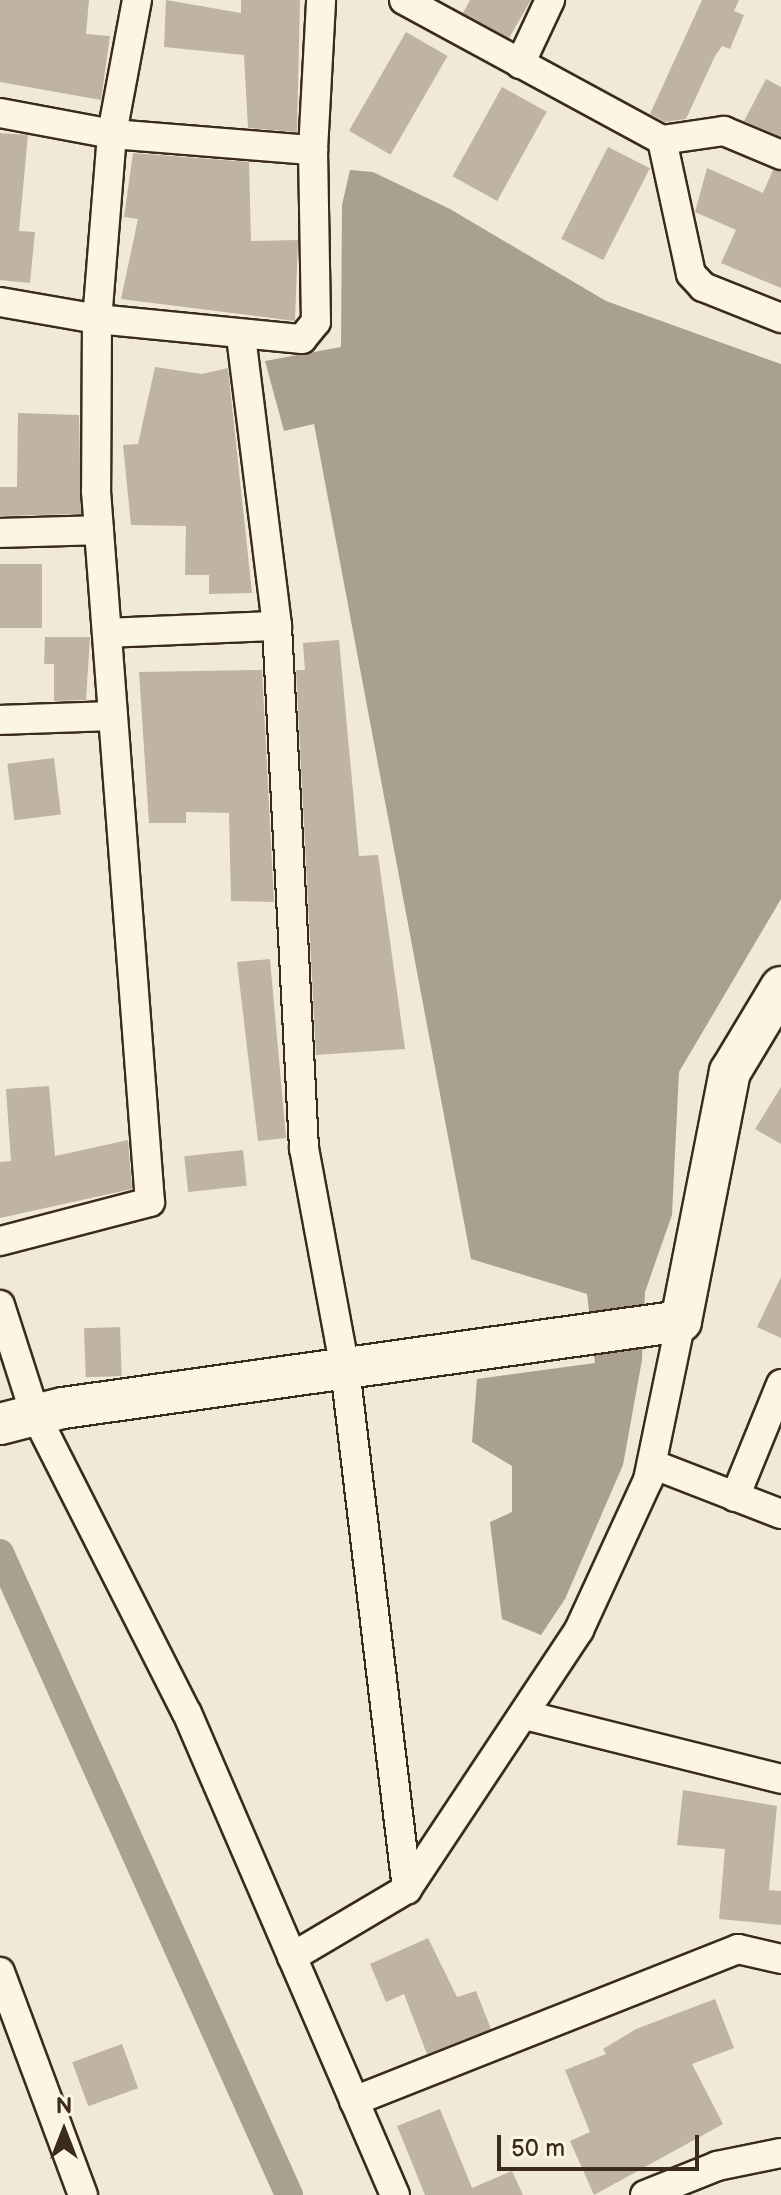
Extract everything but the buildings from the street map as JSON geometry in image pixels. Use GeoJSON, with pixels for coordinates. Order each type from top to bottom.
{"type":"FeatureCollection","features":[{"type":"Feature","properties":{"kind":"street"},"geometry":{"type":"LineString","coordinates":[[0,1241],[150,1202],[99,530],[97,319],[112,134],[137,0]]}},
{"type":"Feature","properties":{"kind":"street"},"geometry":{"type":"LineString","coordinates":[[0,302],[97,319],[241,336],[302,339],[312,332],[313,150],[321,0]]}},
{"type":"Feature","properties":{"kind":"street"},"geometry":{"type":"LineString","coordinates":[[404,0],[662,140],[724,131],[781,155]]}},
{"type":"Feature","properties":{"kind":"street"},"geometry":{"type":"LineString","coordinates":[[520,64],[550,0]]}},
{"type":"Feature","properties":{"kind":"street"},"geometry":{"type":"LineString","coordinates":[[0,113],[112,134],[313,150]]}},
{"type":"Feature","properties":{"kind":"street"},"geometry":{"type":"LineString","coordinates":[[662,140],[691,274],[703,287],[781,318]]}},
{"type":"Feature","properties":{"kind":"street"},"geometry":{"type":"LineString","coordinates":[[241,336],[277,626],[304,1148],[345,1369],[407,1889]]}},
{"type":"Feature","properties":{"kind":"street"},"geometry":{"type":"LineString","coordinates":[[0,533],[99,530]]}},
{"type":"Feature","properties":{"kind":"street"},"geometry":{"type":"LineString","coordinates":[[107,633],[277,626]]}},
{"type":"Feature","properties":{"kind":"street"},"geometry":{"type":"LineString","coordinates":[[0,720],[113,716]]}},
{"type":"Feature","properties":{"kind":"street"},"geometry":{"type":"LineString","coordinates":[[292,1957],[407,1889],[579,1630],[652,1464],[730,1072],[776,1004]]}},
{"type":"Feature","properties":{"kind":"street"},"geometry":{"type":"LineString","coordinates":[[0,1305],[13,1420],[187,1713],[395,2195]]}},
{"type":"Feature","properties":{"kind":"street"},"geometry":{"type":"LineString","coordinates":[[13,1420],[681,1321]]}},
{"type":"Feature","properties":{"kind":"street"},"geometry":{"type":"LineString","coordinates":[[735,1497],[781,1384]]}},
{"type":"Feature","properties":{"kind":"street"},"geometry":{"type":"LineString","coordinates":[[652,1464],[781,1514]]}},
{"type":"Feature","properties":{"kind":"street"},"geometry":{"type":"LineString","coordinates":[[525,1715],[781,1779]]}},
{"type":"Feature","properties":{"kind":"street"},"geometry":{"type":"LineString","coordinates":[[354,2101],[738,1949],[781,1959]]}},
{"type":"Feature","properties":{"kind":"street"},"geometry":{"type":"LineString","coordinates":[[0,1972],[83,2195]]}},
{"type":"Feature","properties":{"kind":"street"},"geometry":{"type":"LineString","coordinates":[[645,2195],[717,2166],[781,2153]]}},
{"type":"Feature","properties":{"kind":"shaded area"},"geometry":{"type":"Polygon","coordinates":[[[350,170],[373,172],[450,209],[606,301],[781,364],[781,899],[679,1072],[672,1215],[645,1292],[642,1360],[623,1465],[565,1599],[541,1635],[502,1619],[490,1522],[512,1512],[512,1466],[472,1442],[477,1379],[595,1363],[587,1294],[471,1259],[314,424],[284,431],[265,361],[341,347],[342,205],[350,170]]]}},
{"type":"Feature","properties":{"kind":"waterway"},"geometry":{"type":"LineString","coordinates":[[0,1553],[289,2195]]}}]}
